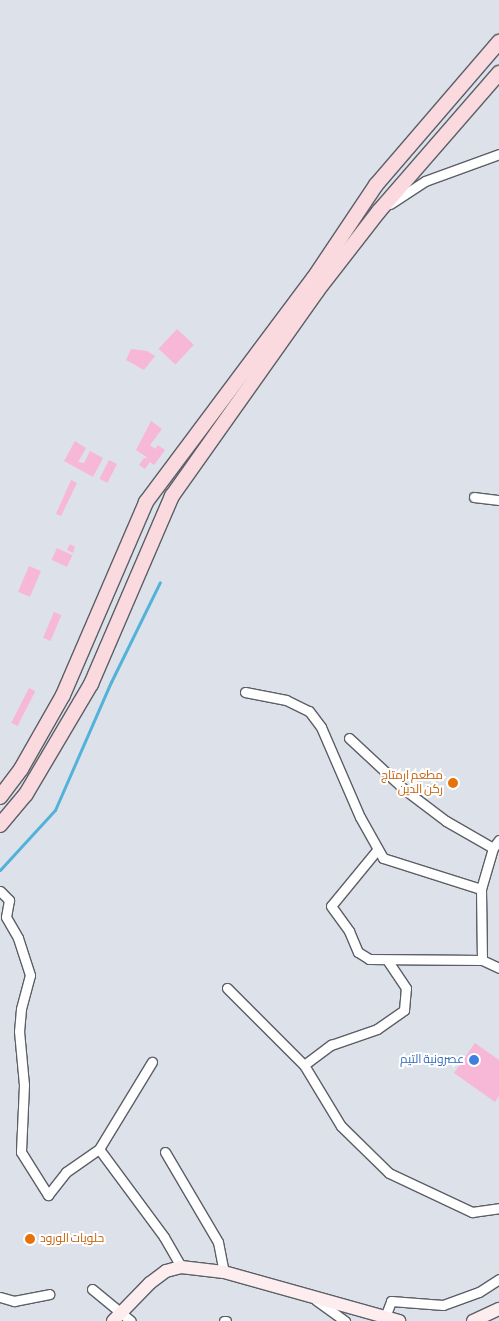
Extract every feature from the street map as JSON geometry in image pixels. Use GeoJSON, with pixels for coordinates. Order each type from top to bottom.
{"type":"FeatureCollection","features":[{"type":"Feature","properties":{"kind":"main road"},"geometry":{"type":"LineString","coordinates":[[0,797],[21,769],[64,695],[146,502],[313,278],[376,185],[499,42]]}},
{"type":"Feature","properties":{"kind":"main road"},"geometry":{"type":"LineString","coordinates":[[0,825],[26,794],[91,684],[172,496],[261,367],[380,211],[499,73]]}},
{"type":"Feature","properties":{"kind":"street"},"geometry":{"type":"LineString","coordinates":[[380,211],[425,181],[499,154]]}},
{"type":"Feature","properties":{"kind":"street"},"geometry":{"type":"LineString","coordinates":[[474,496],[499,500]]}},
{"type":"Feature","properties":{"kind":"street"},"geometry":{"type":"LineString","coordinates":[[245,692],[286,700],[308,711],[321,727],[377,850],[383,858],[481,889]]}},
{"type":"Feature","properties":{"kind":"street"},"geometry":{"type":"LineString","coordinates":[[349,738],[405,790],[446,821],[496,844],[481,889],[482,960]]}},
{"type":"Feature","properties":{"kind":"street"},"geometry":{"type":"LineString","coordinates":[[377,850],[331,906],[349,930],[358,952],[369,959],[387,960],[398,957],[482,960],[499,968]]}},
{"type":"Feature","properties":{"kind":"street"},"geometry":{"type":"LineString","coordinates":[[0,891],[9,900],[6,917],[18,938],[30,975],[21,1009],[19,1031],[24,1085],[22,1152],[48,1195],[66,1172],[98,1149],[152,1062]]}},
{"type":"Feature","properties":{"kind":"street"},"geometry":{"type":"LineString","coordinates":[[304,1065],[330,1045],[378,1029],[404,1010],[406,988],[387,960]]}},
{"type":"Feature","properties":{"kind":"street"},"geometry":{"type":"LineString","coordinates":[[227,988],[304,1065],[341,1126],[389,1173],[472,1212],[499,1208]]}},
{"type":"Feature","properties":{"kind":"street"},"geometry":{"type":"LineString","coordinates":[[98,1149],[164,1237],[181,1267]]}},
{"type":"Feature","properties":{"kind":"street"},"geometry":{"type":"LineString","coordinates":[[165,1152],[218,1242],[224,1272]]}},
{"type":"Feature","properties":{"kind":"street"},"geometry":{"type":"LineString","coordinates":[[92,1289],[122,1318],[150,1283],[166,1271],[181,1267],[224,1272],[306,1293],[399,1321]]}},
{"type":"Feature","properties":{"kind":"street"},"geometry":{"type":"LineString","coordinates":[[385,1317],[391,1301],[443,1305],[479,1292],[499,1279]]}},
{"type":"Feature","properties":{"kind":"street"},"geometry":{"type":"LineString","coordinates":[[306,1293],[345,1321]]}},
{"type":"Feature","properties":{"kind":"street"},"geometry":{"type":"LineString","coordinates":[[0,1297],[14,1301],[49,1294]]}},
{"type":"Feature","properties":{"kind":"street"},"geometry":{"type":"LineString","coordinates":[[473,1321],[499,1309]]}},
{"type":"Feature","properties":{"kind":"building"},"geometry":{"type":"Polygon","coordinates":[[[177,329],[194,345],[175,364],[159,349],[177,329]]]}},
{"type":"Feature","properties":{"kind":"building"},"geometry":{"type":"Polygon","coordinates":[[[131,349],[147,351],[155,356],[144,370],[126,360],[131,349]]]}},
{"type":"Feature","properties":{"kind":"building"},"geometry":{"type":"Polygon","coordinates":[[[151,421],[162,429],[150,445],[155,449],[158,445],[165,450],[154,465],[150,462],[145,469],[139,465],[144,458],[148,458],[136,450],[151,421]]]}},
{"type":"Feature","properties":{"kind":"building"},"geometry":{"type":"Polygon","coordinates":[[[75,441],[86,448],[78,462],[84,463],[90,451],[103,458],[93,477],[64,461],[75,441]]]}},
{"type":"Feature","properties":{"kind":"building"},"geometry":{"type":"Polygon","coordinates":[[[109,460],[117,464],[107,483],[99,479],[109,460]]]}},
{"type":"Feature","properties":{"kind":"building"},"geometry":{"type":"Polygon","coordinates":[[[71,480],[77,483],[61,516],[56,514],[71,480]]]}},
{"type":"Feature","properties":{"kind":"building"},"geometry":{"type":"Polygon","coordinates":[[[70,544],[75,547],[73,553],[67,550],[70,544]]]}},
{"type":"Feature","properties":{"kind":"building"},"geometry":{"type":"Polygon","coordinates":[[[57,548],[72,555],[67,567],[52,560],[57,548]]]}},
{"type":"Feature","properties":{"kind":"building"},"geometry":{"type":"Polygon","coordinates":[[[29,566],[41,571],[30,597],[18,592],[29,566]]]}},
{"type":"Feature","properties":{"kind":"building"},"geometry":{"type":"Polygon","coordinates":[[[54,612],[61,615],[50,641],[43,638],[54,612]]]}},
{"type":"Feature","properties":{"kind":"building"},"geometry":{"type":"Polygon","coordinates":[[[29,688],[35,691],[18,726],[11,723],[29,688]]]}},
{"type":"Feature","properties":{"kind":"building"},"geometry":{"type":"Polygon","coordinates":[[[475,1043],[499,1060],[499,1096],[495,1102],[454,1073],[475,1043]]]}},
{"type":"Feature","properties":{"kind":"waterway"},"geometry":{"type":"LineString","coordinates":[[0,870],[55,810],[111,682],[160,582]]}},
{"type":"Feature","properties":{"kind":"place","name":"مطعم ارمتاج ركن الدين"},"geometry":{"type":"Point","coordinates":[453,783]}},
{"type":"Feature","properties":{"kind":"place","name":"عصرونية التيم"},"geometry":{"type":"Point","coordinates":[474,1060]}},
{"type":"Feature","properties":{"kind":"place","name":"حلويات الورود"},"geometry":{"type":"Point","coordinates":[30,1239]}}]}
